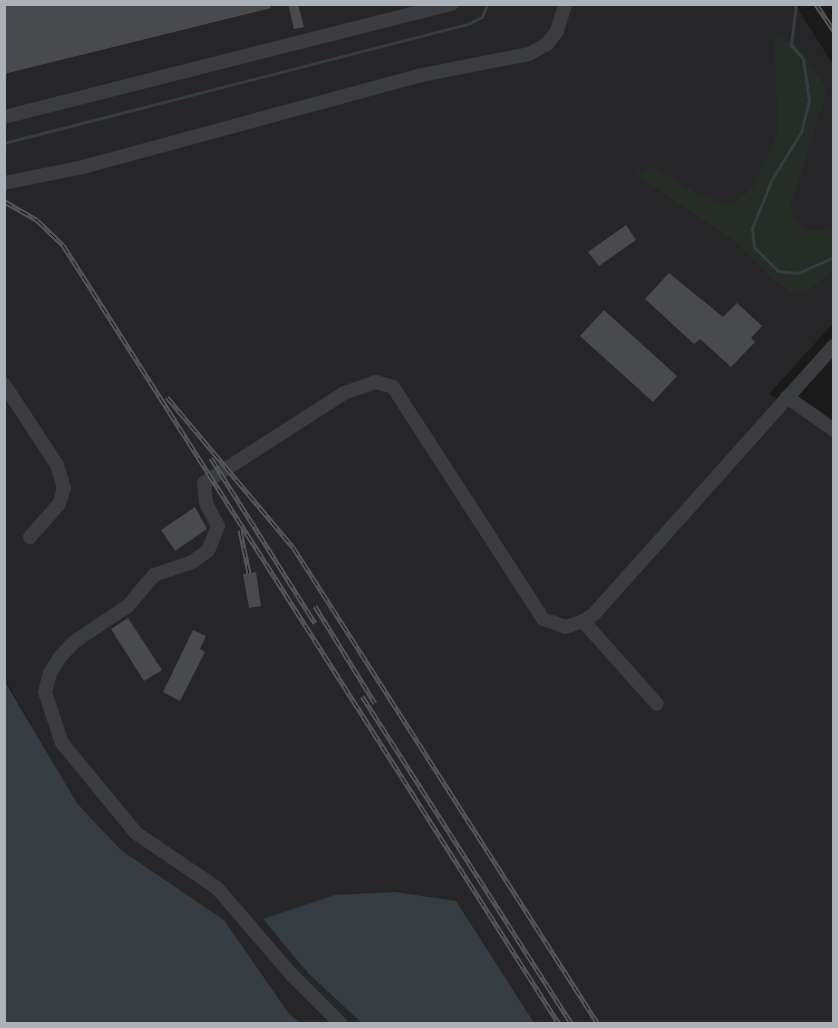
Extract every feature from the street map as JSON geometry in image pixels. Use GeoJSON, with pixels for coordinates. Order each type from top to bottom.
{"type":"FeatureCollection","features":[{"type":"Feature","properties":{"kind":"street"},"geometry":{"type":"LineString","coordinates":[[4,117],[452,4]]}},
{"type":"Feature","properties":{"kind":"street"},"geometry":{"type":"LineString","coordinates":[[4,183],[83,167],[422,75],[529,54],[547,44],[557,31],[565,4]]}},
{"type":"Feature","properties":{"kind":"street"},"geometry":{"type":"LineString","coordinates":[[341,1023],[292,975],[217,888],[136,833],[111,804],[62,743],[47,706],[45,692],[50,673],[74,642],[128,606],[154,575],[192,562],[208,551],[218,526],[206,502],[204,483],[344,393],[376,382],[393,387],[543,619],[566,627],[583,621],[594,614],[834,346]]}},
{"type":"Feature","properties":{"kind":"street"},"geometry":{"type":"LineString","coordinates":[[4,384],[57,465],[64,488],[59,504],[30,537]]}},
{"type":"Feature","properties":{"kind":"street"},"geometry":{"type":"LineString","coordinates":[[788,397],[834,430]]}},
{"type":"Feature","properties":{"kind":"street"},"geometry":{"type":"LineString","coordinates":[[583,621],[657,704]]}},
{"type":"Feature","properties":{"kind":"shaded area"},"geometry":{"type":"Polygon","coordinates":[[[4,5],[795,5],[833,64],[833,323],[769,394],[833,432],[833,1023],[301,1023],[290,1015],[224,920],[121,850],[77,803],[5,680],[4,5]]]}},
{"type":"Feature","properties":{"kind":"shaded area"},"geometry":{"type":"Polygon","coordinates":[[[774,36],[800,47],[827,90],[790,208],[803,228],[817,231],[833,228],[833,269],[806,293],[793,293],[771,278],[736,242],[636,174],[651,166],[699,195],[723,204],[734,205],[754,186],[778,133],[774,36]]]}},
{"type":"Feature","properties":{"kind":"shaded area"},"geometry":{"type":"Polygon","coordinates":[[[4,680],[77,803],[121,850],[224,920],[290,1015],[301,1023],[5,1023],[4,680]]]}},
{"type":"Feature","properties":{"kind":"shaded area"},"geometry":{"type":"Polygon","coordinates":[[[395,892],[456,901],[534,1023],[362,1023],[308,973],[263,919],[335,895],[395,892]]]}},
{"type":"Feature","properties":{"kind":"building"},"geometry":{"type":"Polygon","coordinates":[[[4,4],[270,4],[271,8],[4,74],[4,4]]]}},
{"type":"Feature","properties":{"kind":"building"},"geometry":{"type":"Polygon","coordinates":[[[288,4],[298,4],[304,27],[294,29],[288,4]]]}},
{"type":"Feature","properties":{"kind":"building"},"geometry":{"type":"Polygon","coordinates":[[[626,225],[636,240],[599,266],[588,252],[626,225]]]}},
{"type":"Feature","properties":{"kind":"building"},"geometry":{"type":"Polygon","coordinates":[[[669,273],[723,317],[737,303],[762,326],[751,338],[755,342],[731,367],[700,339],[694,344],[645,299],[669,273]]]}},
{"type":"Feature","properties":{"kind":"building"},"geometry":{"type":"Polygon","coordinates":[[[604,310],[677,376],[653,402],[580,336],[604,310]]]}},
{"type":"Feature","properties":{"kind":"building"},"geometry":{"type":"Polygon","coordinates":[[[195,507],[207,529],[175,551],[161,530],[195,507]]]}},
{"type":"Feature","properties":{"kind":"building"},"geometry":{"type":"Polygon","coordinates":[[[256,572],[261,606],[249,608],[243,574],[256,572]]]}},
{"type":"Feature","properties":{"kind":"building"},"geometry":{"type":"Polygon","coordinates":[[[128,618],[162,670],[144,681],[111,629],[128,618]]]}},
{"type":"Feature","properties":{"kind":"building"},"geometry":{"type":"Polygon","coordinates":[[[193,630],[206,636],[200,649],[205,652],[180,701],[163,692],[193,630]]]}},
{"type":"Feature","properties":{"kind":"waterway"},"geometry":{"type":"LineString","coordinates":[[4,143],[468,24],[482,17],[487,4]]}},
{"type":"Feature","properties":{"kind":"waterway"},"geometry":{"type":"LineString","coordinates":[[796,4],[791,45],[803,59],[809,100],[801,132],[772,179],[752,228],[754,247],[778,271],[798,273],[834,257]]}},
{"type":"Feature","properties":{"kind":"railway"},"geometry":{"type":"LineString","coordinates":[[816,4],[834,31]]}},
{"type":"Feature","properties":{"kind":"railway"},"geometry":{"type":"LineString","coordinates":[[4,201],[37,220],[63,245],[559,1024]]}},
{"type":"Feature","properties":{"kind":"railway"},"geometry":{"type":"LineString","coordinates":[[167,397],[293,547],[598,1024]]}},
{"type":"Feature","properties":{"kind":"railway"},"geometry":{"type":"LineString","coordinates":[[211,458],[315,623]]}},
{"type":"Feature","properties":{"kind":"railway"},"geometry":{"type":"LineString","coordinates":[[240,530],[249,573]]}},
{"type":"Feature","properties":{"kind":"railway"},"geometry":{"type":"LineString","coordinates":[[315,606],[375,703]]}},
{"type":"Feature","properties":{"kind":"railway"},"geometry":{"type":"LineString","coordinates":[[362,696],[572,1024]]}}]}
